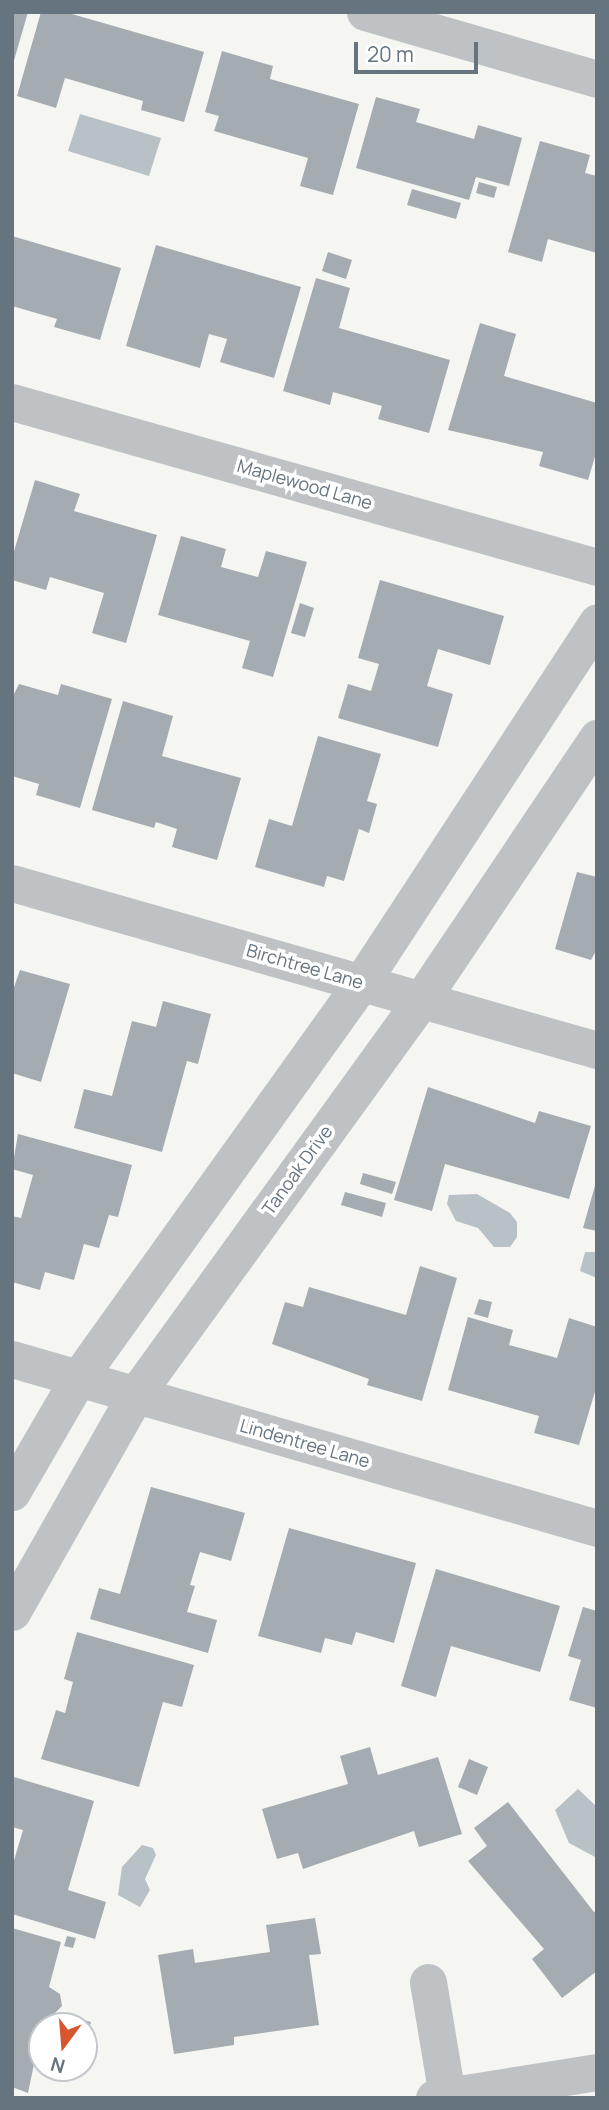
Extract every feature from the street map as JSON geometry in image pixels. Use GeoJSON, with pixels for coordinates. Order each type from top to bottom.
{"type":"FeatureCollection","features":[{"type":"Feature","properties":{"kind":"street"},"geometry":{"type":"LineString","coordinates":[[365,12],[597,79]]}},
{"type":"Feature","properties":{"kind":"street","name":"Maplewood Lane"},"geometry":{"type":"LineString","coordinates":[[12,402],[597,567]]}},
{"type":"Feature","properties":{"kind":"street"},"geometry":{"type":"LineString","coordinates":[[12,1492],[79,1377],[361,983],[597,622]]}},
{"type":"Feature","properties":{"kind":"street","name":"Tanoak Drive"},"geometry":{"type":"LineString","coordinates":[[12,1612],[136,1394],[421,1000],[597,738]]}},
{"type":"Feature","properties":{"kind":"street","name":"Birchtree Lane"},"geometry":{"type":"LineString","coordinates":[[12,883],[597,1050]]}},
{"type":"Feature","properties":{"kind":"street","name":"Lindentree Lane"},"geometry":{"type":"LineString","coordinates":[[12,1359],[597,1528]]}},
{"type":"Feature","properties":{"kind":"street"},"geometry":{"type":"LineString","coordinates":[[428,1982],[441,2097],[597,2072]]}},
{"type":"Feature","properties":{"kind":"shaded area"},"geometry":{"type":"Polygon","coordinates":[[[80,114],[161,138],[149,176],[68,151],[80,114]]]}},
{"type":"Feature","properties":{"kind":"shaded area"},"geometry":{"type":"Polygon","coordinates":[[[477,1194],[510,1213],[517,1222],[517,1237],[510,1247],[494,1247],[478,1228],[456,1221],[447,1204],[449,1195],[477,1194]]]}},
{"type":"Feature","properties":{"kind":"shaded area"},"geometry":{"type":"Polygon","coordinates":[[[585,1252],[597,1252],[597,1278],[580,1271],[585,1252]]]}},
{"type":"Feature","properties":{"kind":"shaded area"},"geometry":{"type":"Polygon","coordinates":[[[578,1789],[597,1807],[597,1858],[569,1843],[555,1810],[578,1789]]]}},
{"type":"Feature","properties":{"kind":"shaded area"},"geometry":{"type":"Polygon","coordinates":[[[142,1845],[153,1848],[156,1855],[145,1879],[150,1890],[140,1907],[118,1895],[122,1867],[142,1845]]]}},
{"type":"Feature","properties":{"kind":"building"},"geometry":{"type":"Polygon","coordinates":[[[12,12],[28,12],[13,64],[12,64],[12,12]]]}},
{"type":"Feature","properties":{"kind":"building"},"geometry":{"type":"Polygon","coordinates":[[[41,12],[65,12],[204,52],[184,122],[141,110],[143,101],[65,78],[56,108],[17,96],[41,12]]]}},
{"type":"Feature","properties":{"kind":"building"},"geometry":{"type":"Polygon","coordinates":[[[222,51],[273,66],[270,79],[359,104],[333,195],[300,186],[308,158],[214,131],[219,116],[205,112],[222,51]]]}},
{"type":"Feature","properties":{"kind":"building"},"geometry":{"type":"Polygon","coordinates":[[[376,97],[420,109],[416,122],[474,139],[478,125],[522,138],[509,186],[476,177],[469,200],[356,168],[376,97]]]}},
{"type":"Feature","properties":{"kind":"building"},"geometry":{"type":"Polygon","coordinates":[[[540,141],[590,155],[585,173],[597,176],[597,253],[548,239],[542,262],[508,252],[540,141]]]}},
{"type":"Feature","properties":{"kind":"building"},"geometry":{"type":"Polygon","coordinates":[[[479,182],[497,187],[494,198],[476,193],[479,182]]]}},
{"type":"Feature","properties":{"kind":"building"},"geometry":{"type":"Polygon","coordinates":[[[412,189],[461,203],[456,219],[407,205],[412,189]]]}},
{"type":"Feature","properties":{"kind":"building"},"geometry":{"type":"Polygon","coordinates":[[[12,236],[121,268],[100,340],[54,327],[57,319],[12,306],[12,236]]]}},
{"type":"Feature","properties":{"kind":"building"},"geometry":{"type":"Polygon","coordinates":[[[156,245],[301,287],[274,378],[220,362],[227,339],[209,334],[200,368],[126,346],[156,245]]]}},
{"type":"Feature","properties":{"kind":"building"},"geometry":{"type":"Polygon","coordinates":[[[328,252],[352,260],[346,279],[322,271],[328,252]]]}},
{"type":"Feature","properties":{"kind":"building"},"geometry":{"type":"Polygon","coordinates":[[[316,278],[350,288],[339,328],[450,360],[429,433],[378,419],[382,406],[333,392],[330,405],[283,391],[316,278]]]}},
{"type":"Feature","properties":{"kind":"building"},"geometry":{"type":"Polygon","coordinates":[[[480,323],[516,334],[504,376],[597,403],[597,450],[588,480],[539,466],[543,452],[448,430],[480,323]]]}},
{"type":"Feature","properties":{"kind":"building"},"geometry":{"type":"Polygon","coordinates":[[[35,480],[80,494],[74,511],[157,535],[126,643],[92,633],[104,593],[50,577],[46,590],[12,580],[12,558],[35,480]]]}},
{"type":"Feature","properties":{"kind":"building"},"geometry":{"type":"Polygon","coordinates":[[[181,536],[226,549],[221,567],[258,577],[266,551],[307,562],[273,677],[242,668],[250,641],[158,615],[181,536]]]}},
{"type":"Feature","properties":{"kind":"building"},"geometry":{"type":"Polygon","coordinates":[[[380,580],[504,616],[490,665],[438,649],[427,686],[453,694],[438,747],[338,718],[348,684],[371,691],[379,664],[358,658],[380,580]]]}},
{"type":"Feature","properties":{"kind":"building"},"geometry":{"type":"Polygon","coordinates":[[[300,603],[314,608],[305,637],[291,633],[300,603]]]}},
{"type":"Feature","properties":{"kind":"building"},"geometry":{"type":"Polygon","coordinates":[[[19,684],[58,695],[61,684],[112,699],[80,808],[36,795],[39,784],[12,776],[12,698],[19,684]]]}},
{"type":"Feature","properties":{"kind":"building"},"geometry":{"type":"Polygon","coordinates":[[[123,701],[173,716],[162,756],[241,778],[217,860],[172,847],[177,829],[156,822],[154,828],[92,810],[123,701]]]}},
{"type":"Feature","properties":{"kind":"building"},"geometry":{"type":"Polygon","coordinates":[[[318,736],[381,754],[367,801],[377,804],[369,833],[359,829],[344,881],[327,876],[324,887],[255,867],[269,819],[292,826],[318,736]]]}},
{"type":"Feature","properties":{"kind":"building"},"geometry":{"type":"Polygon","coordinates":[[[577,872],[597,877],[597,949],[591,960],[555,949],[577,872]]]}},
{"type":"Feature","properties":{"kind":"building"},"geometry":{"type":"Polygon","coordinates":[[[20,970],[70,984],[41,1082],[12,1073],[12,993],[20,970]]]}},
{"type":"Feature","properties":{"kind":"building"},"geometry":{"type":"Polygon","coordinates":[[[163,1001],[211,1014],[198,1064],[187,1061],[162,1152],[74,1128],[84,1089],[112,1096],[132,1021],[156,1027],[163,1001]]]}},
{"type":"Feature","properties":{"kind":"building"},"geometry":{"type":"Polygon","coordinates":[[[428,1087],[535,1123],[539,1111],[591,1126],[569,1199],[445,1164],[432,1211],[394,1200],[428,1087]]]}},
{"type":"Feature","properties":{"kind":"building"},"geometry":{"type":"Polygon","coordinates":[[[18,1134],[132,1165],[118,1217],[109,1215],[99,1248],[84,1244],[74,1280],[45,1272],[40,1290],[12,1282],[12,1216],[21,1218],[33,1175],[12,1169],[18,1134]]]}},
{"type":"Feature","properties":{"kind":"building"},"geometry":{"type":"Polygon","coordinates":[[[363,1173],[396,1182],[392,1194],[360,1184],[363,1173]]]}},
{"type":"Feature","properties":{"kind":"building"},"geometry":{"type":"Polygon","coordinates":[[[597,1182],[597,1231],[583,1228],[597,1182]]]}},
{"type":"Feature","properties":{"kind":"building"},"geometry":{"type":"Polygon","coordinates":[[[345,1192],[386,1203],[382,1217],[341,1205],[345,1192]]]}},
{"type":"Feature","properties":{"kind":"building"},"geometry":{"type":"Polygon","coordinates":[[[420,1266],[457,1278],[422,1401],[367,1385],[369,1379],[272,1344],[285,1302],[303,1307],[309,1287],[406,1315],[420,1266]]]}},
{"type":"Feature","properties":{"kind":"building"},"geometry":{"type":"Polygon","coordinates":[[[479,1299],[492,1302],[488,1318],[474,1314],[479,1299]]]}},
{"type":"Feature","properties":{"kind":"building"},"geometry":{"type":"Polygon","coordinates":[[[468,1317],[513,1330],[509,1345],[557,1358],[569,1318],[597,1327],[597,1385],[579,1445],[534,1433],[539,1416],[448,1390],[468,1317]]]}},
{"type":"Feature","properties":{"kind":"building"},"geometry":{"type":"Polygon","coordinates":[[[151,1487],[245,1513],[231,1561],[200,1552],[190,1585],[195,1586],[187,1612],[217,1620],[208,1653],[90,1619],[99,1588],[120,1594],[151,1487]]]}},
{"type":"Feature","properties":{"kind":"building"},"geometry":{"type":"Polygon","coordinates":[[[289,1528],[416,1563],[394,1643],[356,1632],[352,1645],[325,1638],[321,1653],[258,1636],[289,1528]]]}},
{"type":"Feature","properties":{"kind":"building"},"geometry":{"type":"Polygon","coordinates":[[[436,1569],[560,1606],[540,1672],[451,1646],[436,1697],[401,1686],[436,1569]]]}},
{"type":"Feature","properties":{"kind":"building"},"geometry":{"type":"Polygon","coordinates":[[[583,1607],[597,1611],[597,1708],[569,1700],[581,1660],[568,1656],[583,1607]]]}},
{"type":"Feature","properties":{"kind":"building"},"geometry":{"type":"Polygon","coordinates":[[[77,1632],[194,1665],[182,1707],[163,1702],[139,1787],[41,1759],[56,1710],[65,1713],[73,1682],[64,1679],[77,1632]]]}},
{"type":"Feature","properties":{"kind":"building"},"geometry":{"type":"Polygon","coordinates":[[[370,1747],[378,1775],[438,1757],[462,1834],[419,1847],[414,1831],[303,1869],[298,1853],[277,1859],[262,1809],[348,1784],[340,1756],[370,1747]]]}},
{"type":"Feature","properties":{"kind":"building"},"geometry":{"type":"Polygon","coordinates":[[[469,1759],[488,1767],[477,1795],[458,1787],[469,1759]]]}},
{"type":"Feature","properties":{"kind":"building"},"geometry":{"type":"Polygon","coordinates":[[[14,1777],[94,1801],[68,1890],[106,1902],[95,1939],[12,1914],[12,1867],[23,1830],[12,1827],[14,1777]]]}},
{"type":"Feature","properties":{"kind":"building"},"geometry":{"type":"Polygon","coordinates":[[[508,1802],[594,1912],[597,1910],[597,1971],[562,1998],[532,1959],[544,1949],[468,1861],[487,1846],[474,1828],[508,1802]]]}},
{"type":"Feature","properties":{"kind":"building"},"geometry":{"type":"Polygon","coordinates":[[[315,1918],[321,1954],[309,1955],[319,2025],[234,2037],[234,2045],[174,2054],[158,1955],[193,1949],[195,1963],[270,1952],[266,1925],[315,1918]]]}},
{"type":"Feature","properties":{"kind":"building"},"geometry":{"type":"Polygon","coordinates":[[[12,1928],[61,1942],[49,1987],[60,1994],[62,2006],[56,2012],[28,2012],[28,2082],[30,2082],[28,2093],[12,2087],[12,1928]]]}},
{"type":"Feature","properties":{"kind":"building"},"geometry":{"type":"Polygon","coordinates":[[[67,1936],[76,1938],[73,1948],[64,1946],[67,1936]]]}}]}
